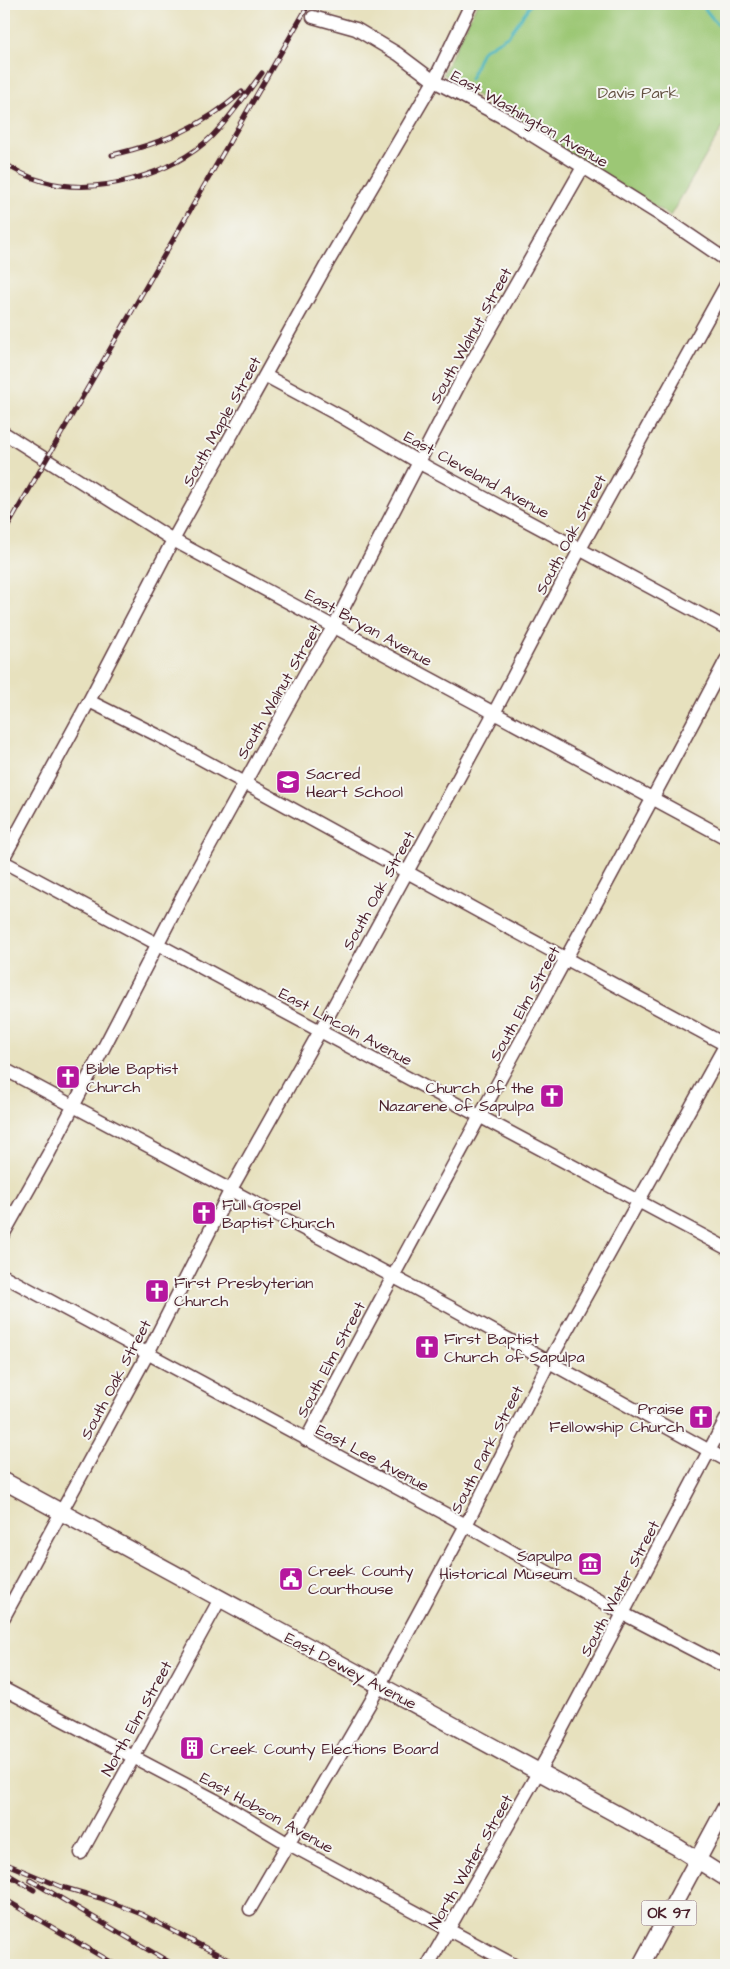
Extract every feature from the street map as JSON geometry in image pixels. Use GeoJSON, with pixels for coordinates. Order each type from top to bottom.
{"type":"FeatureCollection","features":[{"type":"Feature","properties":{"kind":"main road","name":"East Dewey Avenue"},"geometry":{"type":"LineString","coordinates":[[4,1481],[681,1849],[726,1878]]}},
{"type":"Feature","properties":{"kind":"main road","name":"OK 97"},"geometry":{"type":"LineString","coordinates":[[641,1965],[726,1807]]}},
{"type":"Feature","properties":{"kind":"street","name":"South Maple Street"},"geometry":{"type":"LineString","coordinates":[[4,857],[174,540],[328,262],[434,81],[471,4]]}},
{"type":"Feature","properties":{"kind":"street","name":"East Washington Avenue"},"geometry":{"type":"LineString","coordinates":[[313,18],[356,29],[398,54],[434,81],[506,119],[660,215],[726,260]]}},
{"type":"Feature","properties":{"kind":"street","name":"South Walnut Street"},"geometry":{"type":"LineString","coordinates":[[4,1233],[245,783],[307,670],[334,626],[462,379],[583,167]]}},
{"type":"Feature","properties":{"kind":"street","name":"South Oak Street"},"geometry":{"type":"LineString","coordinates":[[4,1617],[148,1353],[230,1191],[320,1032],[494,713],[580,549],[726,285]]}},
{"type":"Feature","properties":{"kind":"street","name":"East Cleveland Avenue"},"geometry":{"type":"LineString","coordinates":[[266,376],[419,462],[726,628]]}},
{"type":"Feature","properties":{"kind":"street","name":"East Bryan Avenue"},"geometry":{"type":"LineString","coordinates":[[4,433],[174,540],[726,838]]}},
{"type":"Feature","properties":{"kind":"street","name":"South Elm Street"},"geometry":{"type":"LineString","coordinates":[[306,1440],[392,1276],[653,800],[726,660]]}},
{"type":"Feature","properties":{"kind":"street"},"geometry":{"type":"LineString","coordinates":[[89,701],[165,739],[726,1045]]}},
{"type":"Feature","properties":{"kind":"street","name":"East Lincoln Avenue"},"geometry":{"type":"LineString","coordinates":[[4,862],[726,1248]]}},
{"type":"Feature","properties":{"kind":"street","name":"South Park Street"},"geometry":{"type":"LineString","coordinates":[[250,1909],[380,1686],[466,1525],[549,1362],[726,1045]]}},
{"type":"Feature","properties":{"kind":"street"},"geometry":{"type":"LineString","coordinates":[[4,1068],[73,1107],[392,1276],[726,1460]]}},
{"type":"Feature","properties":{"kind":"street","name":"East Lee Avenue"},"geometry":{"type":"LineString","coordinates":[[4,1276],[466,1525],[542,1570],[726,1667]]}},
{"type":"Feature","properties":{"kind":"street","name":"South Water Street"},"geometry":{"type":"LineString","coordinates":[[539,1772],[726,1419]]}},
{"type":"Feature","properties":{"kind":"street","name":"North Elm Street"},"geometry":{"type":"LineString","coordinates":[[81,1853],[220,1599]]}},
{"type":"Feature","properties":{"kind":"street","name":"East Hobson Avenue"},"geometry":{"type":"LineString","coordinates":[[4,1689],[214,1800],[288,1843],[514,1965]]}},
{"type":"Feature","properties":{"kind":"street","name":"North Water Street"},"geometry":{"type":"LineString","coordinates":[[428,1965],[539,1772]]}},
{"type":"Feature","properties":{"kind":"green space","name":"Davis Park"},"geometry":{"type":"Polygon","coordinates":[[[477,4],[726,4],[726,122],[670,216],[443,74],[477,4]]]}},
{"type":"Feature","properties":{"kind":"waterway"},"geometry":{"type":"LineString","coordinates":[[470,79],[482,51],[509,35],[531,4]]}},
{"type":"Feature","properties":{"kind":"waterway"},"geometry":{"type":"LineString","coordinates":[[701,4],[717,24]]}},
{"type":"Feature","properties":{"kind":"railway"},"geometry":{"type":"LineString","coordinates":[[4,533],[309,4]]}},
{"type":"Feature","properties":{"kind":"railway"},"geometry":{"type":"LineString","coordinates":[[4,163],[32,178],[63,185],[109,184],[155,172],[196,150],[212,136],[262,73]]}},
{"type":"Feature","properties":{"kind":"railway"},"geometry":{"type":"LineString","coordinates":[[112,155],[148,145],[181,132],[212,115],[242,92]]}},
{"type":"Feature","properties":{"kind":"railway"},"geometry":{"type":"LineString","coordinates":[[4,1863],[62,1887],[100,1898],[141,1914],[238,1965]]}},
{"type":"Feature","properties":{"kind":"railway"},"geometry":{"type":"LineString","coordinates":[[4,1872],[34,1890]]}},
{"type":"Feature","properties":{"kind":"railway"},"geometry":{"type":"LineString","coordinates":[[30,1880],[174,1965]]}},
{"type":"Feature","properties":{"kind":"railway"},"geometry":{"type":"LineString","coordinates":[[4,1899],[116,1965]]}},
{"type":"Feature","properties":{"kind":"place","name":"Sacred Heart School"},"geometry":{"type":"Point","coordinates":[288,782]}},
{"type":"Feature","properties":{"kind":"place","name":"Bible Baptist Church"},"geometry":{"type":"Point","coordinates":[68,1077]}},
{"type":"Feature","properties":{"kind":"place","name":"Church of the Nazarene of Sapulpa"},"geometry":{"type":"Point","coordinates":[552,1096]}},
{"type":"Feature","properties":{"kind":"place","name":"Full Gospel Baptist Church"},"geometry":{"type":"Point","coordinates":[204,1213]}},
{"type":"Feature","properties":{"kind":"place","name":"First Presbyterian Church"},"geometry":{"type":"Point","coordinates":[157,1291]}},
{"type":"Feature","properties":{"kind":"place","name":"First Baptist Church of Sapulpa"},"geometry":{"type":"Point","coordinates":[427,1347]}},
{"type":"Feature","properties":{"kind":"place","name":"Praise Fellowship Church"},"geometry":{"type":"Point","coordinates":[701,1417]}},
{"type":"Feature","properties":{"kind":"place","name":"Sapulpa Historical Museum"},"geometry":{"type":"Point","coordinates":[590,1564]}},
{"type":"Feature","properties":{"kind":"place","name":"Creek County Courthouse"},"geometry":{"type":"Point","coordinates":[291,1579]}},
{"type":"Feature","properties":{"kind":"place","name":"Creek County Elections Board"},"geometry":{"type":"Point","coordinates":[192,1748]}}]}
